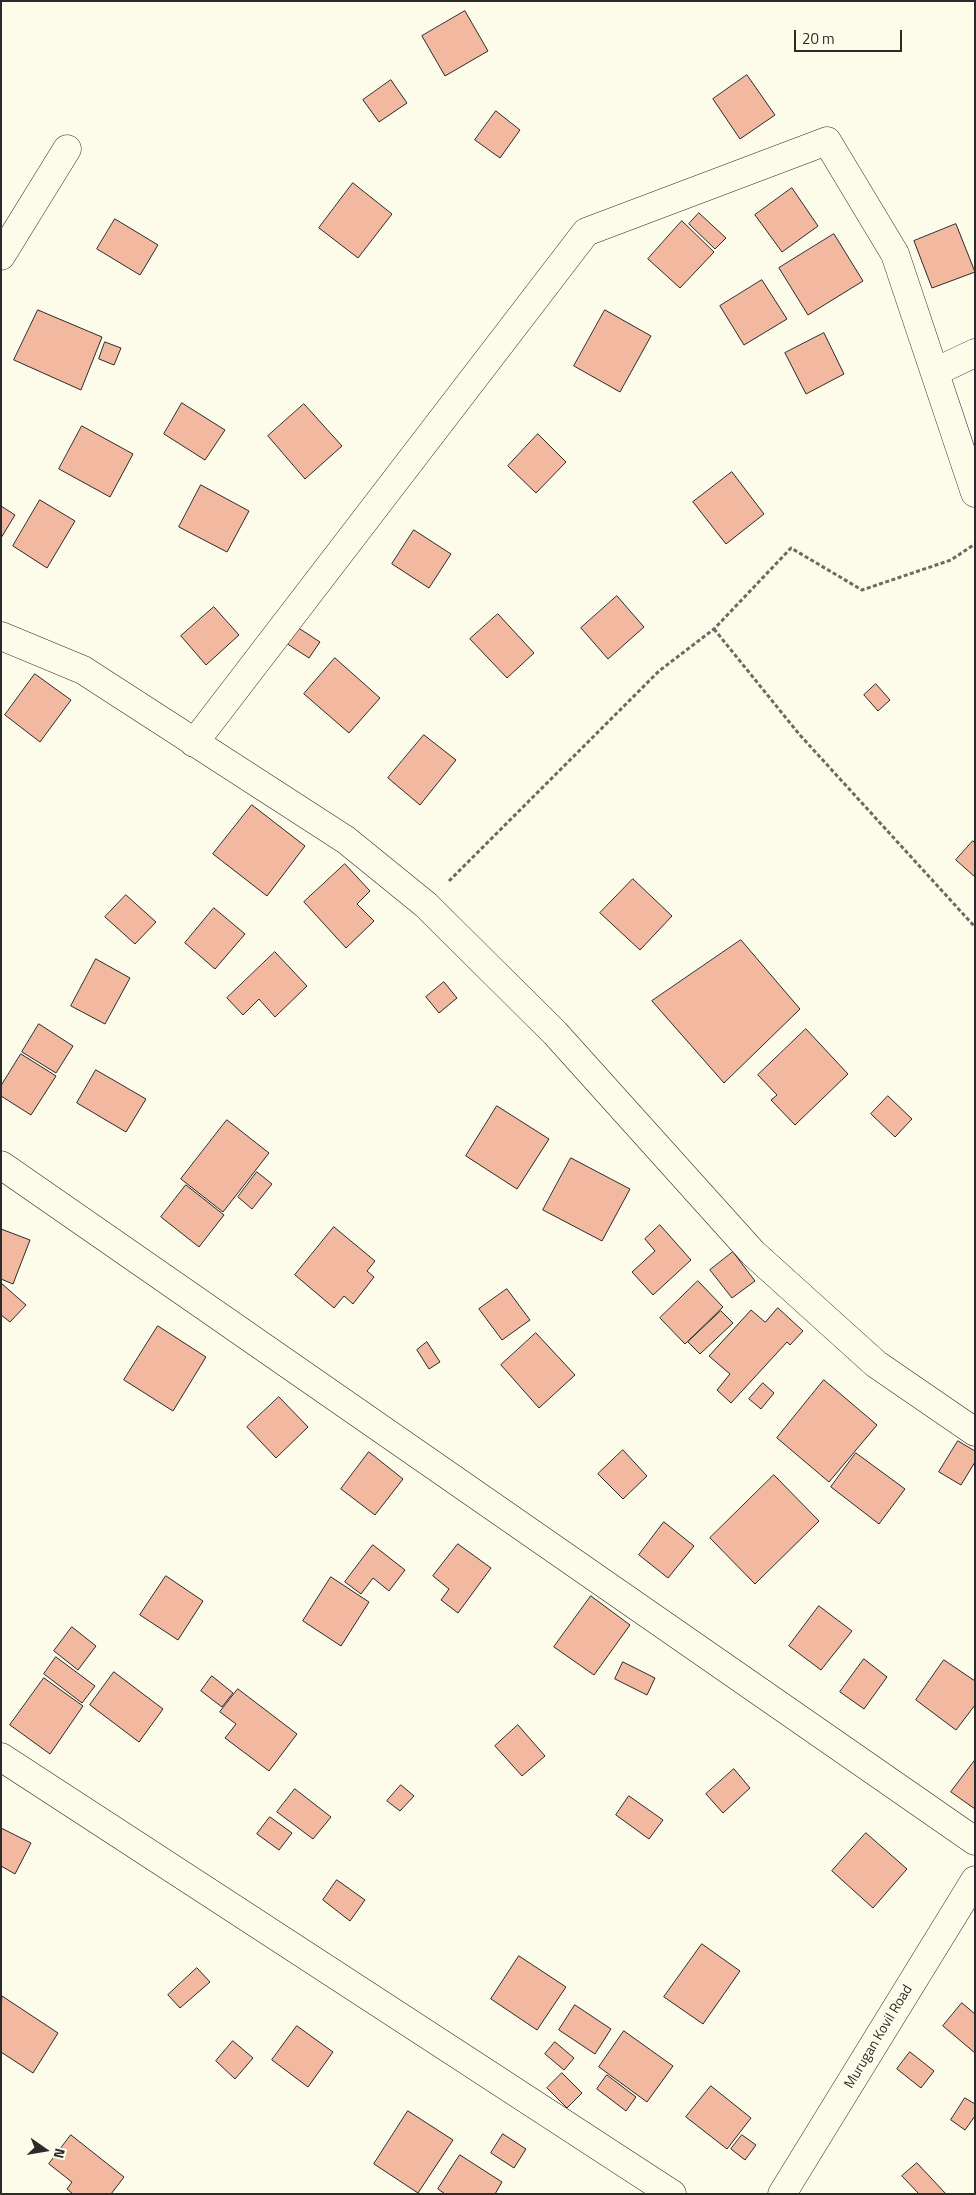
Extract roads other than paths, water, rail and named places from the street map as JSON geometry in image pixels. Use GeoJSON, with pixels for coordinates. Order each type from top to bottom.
{"type":"FeatureCollection","features":[{"type":"Feature","properties":{"kind":"street"},"geometry":{"type":"LineString","coordinates":[[194,743],[586,232],[828,142],[895,254],[975,493]]}},
{"type":"Feature","properties":{"kind":"street"},"geometry":{"type":"LineString","coordinates":[[1,256],[67,149]]}},
{"type":"Feature","properties":{"kind":"street"},"geometry":{"type":"LineString","coordinates":[[935,372],[975,353]]}},
{"type":"Feature","properties":{"kind":"street"},"geometry":{"type":"LineString","coordinates":[[1,636],[83,670],[346,840],[426,905],[556,1032],[753,1253],[876,1364],[975,1432]]}},
{"type":"Feature","properties":{"kind":"street"},"geometry":{"type":"LineString","coordinates":[[2,1168],[975,1841]]}},
{"type":"Feature","properties":{"kind":"street"},"geometry":{"type":"LineString","coordinates":[[1,1757],[672,2194]]}},
{"type":"Feature","properties":{"kind":"street","name":"Murugan Kovil Road"},"geometry":{"type":"LineString","coordinates":[[782,2194],[975,1880]]}}]}
